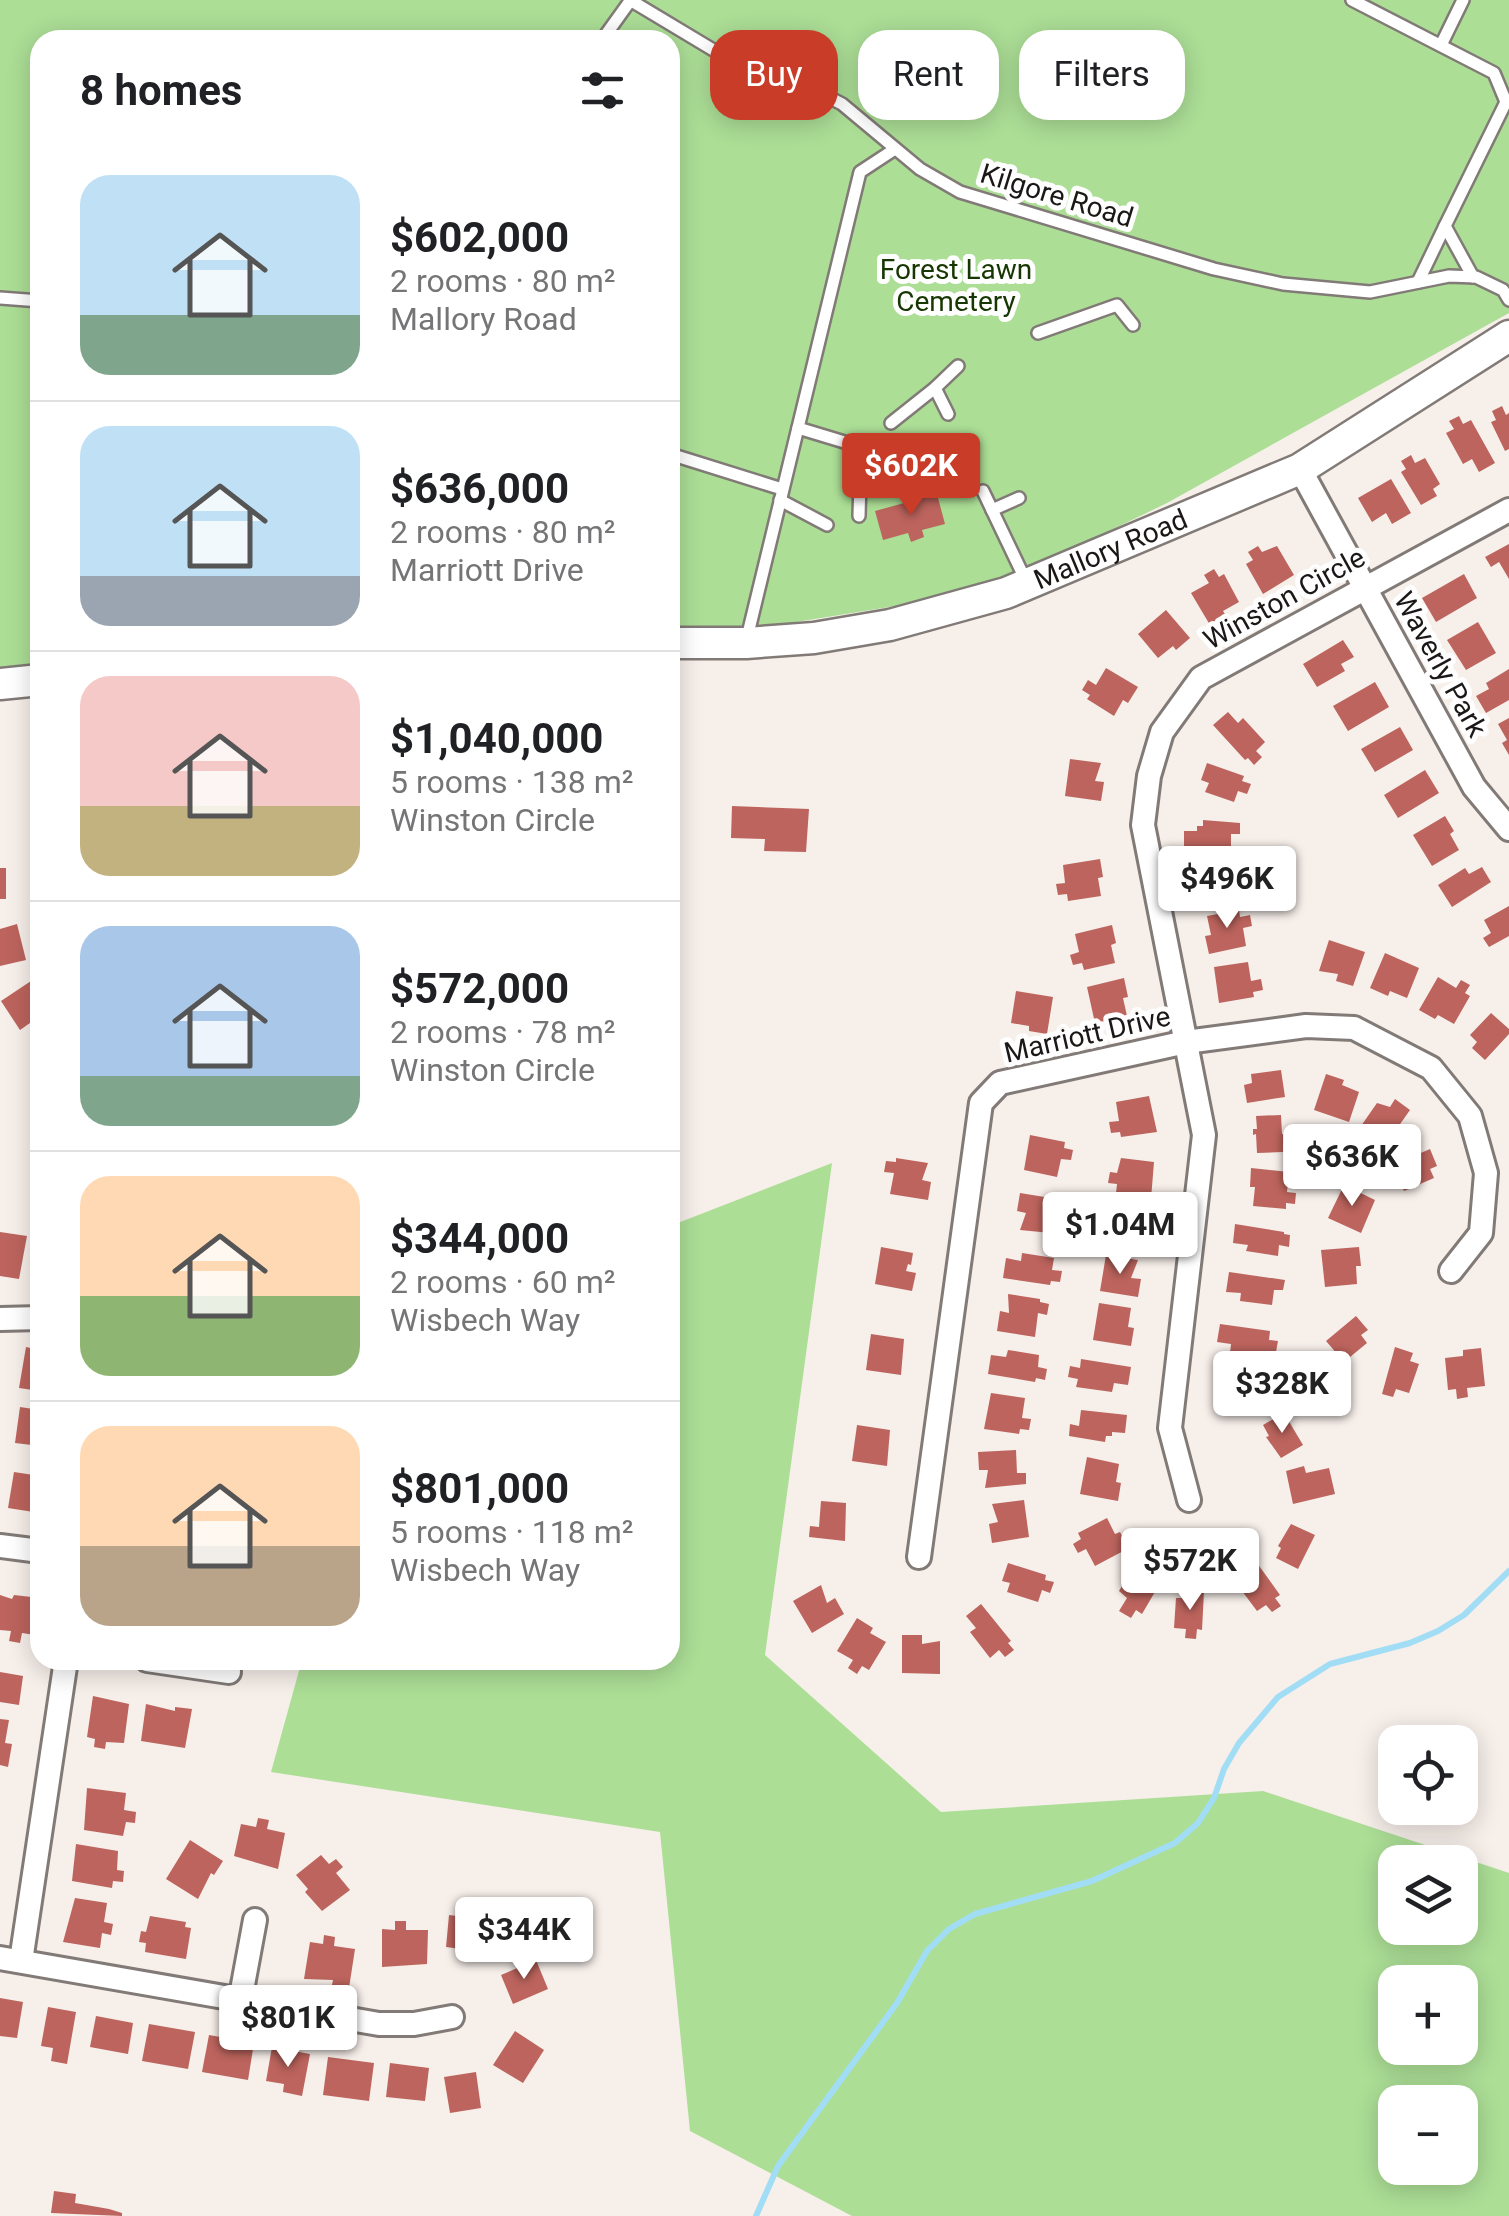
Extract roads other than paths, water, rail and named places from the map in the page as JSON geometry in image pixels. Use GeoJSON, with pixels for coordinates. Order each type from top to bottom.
{"type":"FeatureCollection","features":[{"type":"Feature","properties":{"kind":"street","name":"Mallory Road"},"geometry":{"type":"LineString","coordinates":[[680,643],[814,638],[890,625],[1028,584],[1300,469],[1509,336]]}},
{"type":"Feature","properties":{"kind":"street","name":"Waverly Park"},"geometry":{"type":"LineString","coordinates":[[1300,469],[1474,787],[1509,829]]}},
{"type":"Feature","properties":{"kind":"street","name":"Winston Circle"},"geometry":{"type":"LineString","coordinates":[[1189,1500],[1170,1428],[1204,1135],[1143,825],[1148,776],[1162,732],[1201,678],[1509,510]]}},
{"type":"Feature","properties":{"kind":"street","name":"Marriott Drive"},"geometry":{"type":"LineString","coordinates":[[919,1557],[982,1102],[1000,1083],[1186,1042],[1306,1026],[1354,1028],[1430,1068],[1470,1116],[1486,1173],[1481,1233],[1451,1271]]}},
{"type":"Feature","properties":{"kind":"street"},"geometry":{"type":"LineString","coordinates":[[0,1319],[30,1318]]}},
{"type":"Feature","properties":{"kind":"street"},"geometry":{"type":"LineString","coordinates":[[0,1546],[30,1550]]}},
{"type":"Feature","properties":{"kind":"street"},"geometry":{"type":"LineString","coordinates":[[64,1670],[11,1960],[379,2024],[452,2018]]}},
{"type":"Feature","properties":{"kind":"street"},"geometry":{"type":"LineString","coordinates":[[215,1670],[229,1672]]}},
{"type":"Feature","properties":{"kind":"street"},"geometry":{"type":"LineString","coordinates":[[240,2001],[255,1920]]}},
{"type":"Feature","properties":{"kind":"lane"},"geometry":{"type":"LineString","coordinates":[[609,30],[630,0]]}},
{"type":"Feature","properties":{"kind":"lane","name":"Kilgore Road"},"geometry":{"type":"LineString","coordinates":[[630,0],[715,51],[842,104],[920,169],[960,192],[1214,269],[1282,284],[1370,292],[1449,276],[1473,277],[1507,291]]}},
{"type":"Feature","properties":{"kind":"lane"},"geometry":{"type":"LineString","coordinates":[[1352,0],[1494,72],[1506,102],[1418,282]]}},
{"type":"Feature","properties":{"kind":"lane"},"geometry":{"type":"LineString","coordinates":[[1441,45],[1463,0]]}},
{"type":"Feature","properties":{"kind":"lane"},"geometry":{"type":"LineString","coordinates":[[746,643],[860,172],[896,149]]}},
{"type":"Feature","properties":{"kind":"lane"},"geometry":{"type":"LineString","coordinates":[[1445,226],[1473,277]]}},
{"type":"Feature","properties":{"kind":"lane"},"geometry":{"type":"LineString","coordinates":[[0,298],[30,300]]}},
{"type":"Feature","properties":{"kind":"lane"},"geometry":{"type":"LineString","coordinates":[[1038,333],[1117,305],[1133,325]]}},
{"type":"Feature","properties":{"kind":"lane"},"geometry":{"type":"LineString","coordinates":[[891,423],[958,366]]}},
{"type":"Feature","properties":{"kind":"lane"},"geometry":{"type":"LineString","coordinates":[[936,388],[948,414]]}},
{"type":"Feature","properties":{"kind":"lane"},"geometry":{"type":"LineString","coordinates":[[798,428],[860,447],[859,516]]}},
{"type":"Feature","properties":{"kind":"lane"},"geometry":{"type":"LineString","coordinates":[[680,458],[781,495],[827,525]]}},
{"type":"Feature","properties":{"kind":"lane"},"geometry":{"type":"LineString","coordinates":[[984,491],[1028,584]]}},
{"type":"Feature","properties":{"kind":"lane"},"geometry":{"type":"LineString","coordinates":[[992,510],[1020,498]]}},
{"type":"Feature","properties":{"kind":"waterway"},"geometry":{"type":"LineString","coordinates":[[756,2216],[778,2166],[897,2003],[927,1951],[949,1929],[975,1914],[1092,1881],[1175,1843],[1198,1823],[1239,1743],[1278,1697],[1330,1664],[1410,1643],[1438,1631],[1464,1615],[1509,1571]]}},
{"type":"Feature","properties":{"kind":"park label","name":"Forest Lawn Cemetery"},"geometry":{"type":"Point","coordinates":[956,285]}}]}
